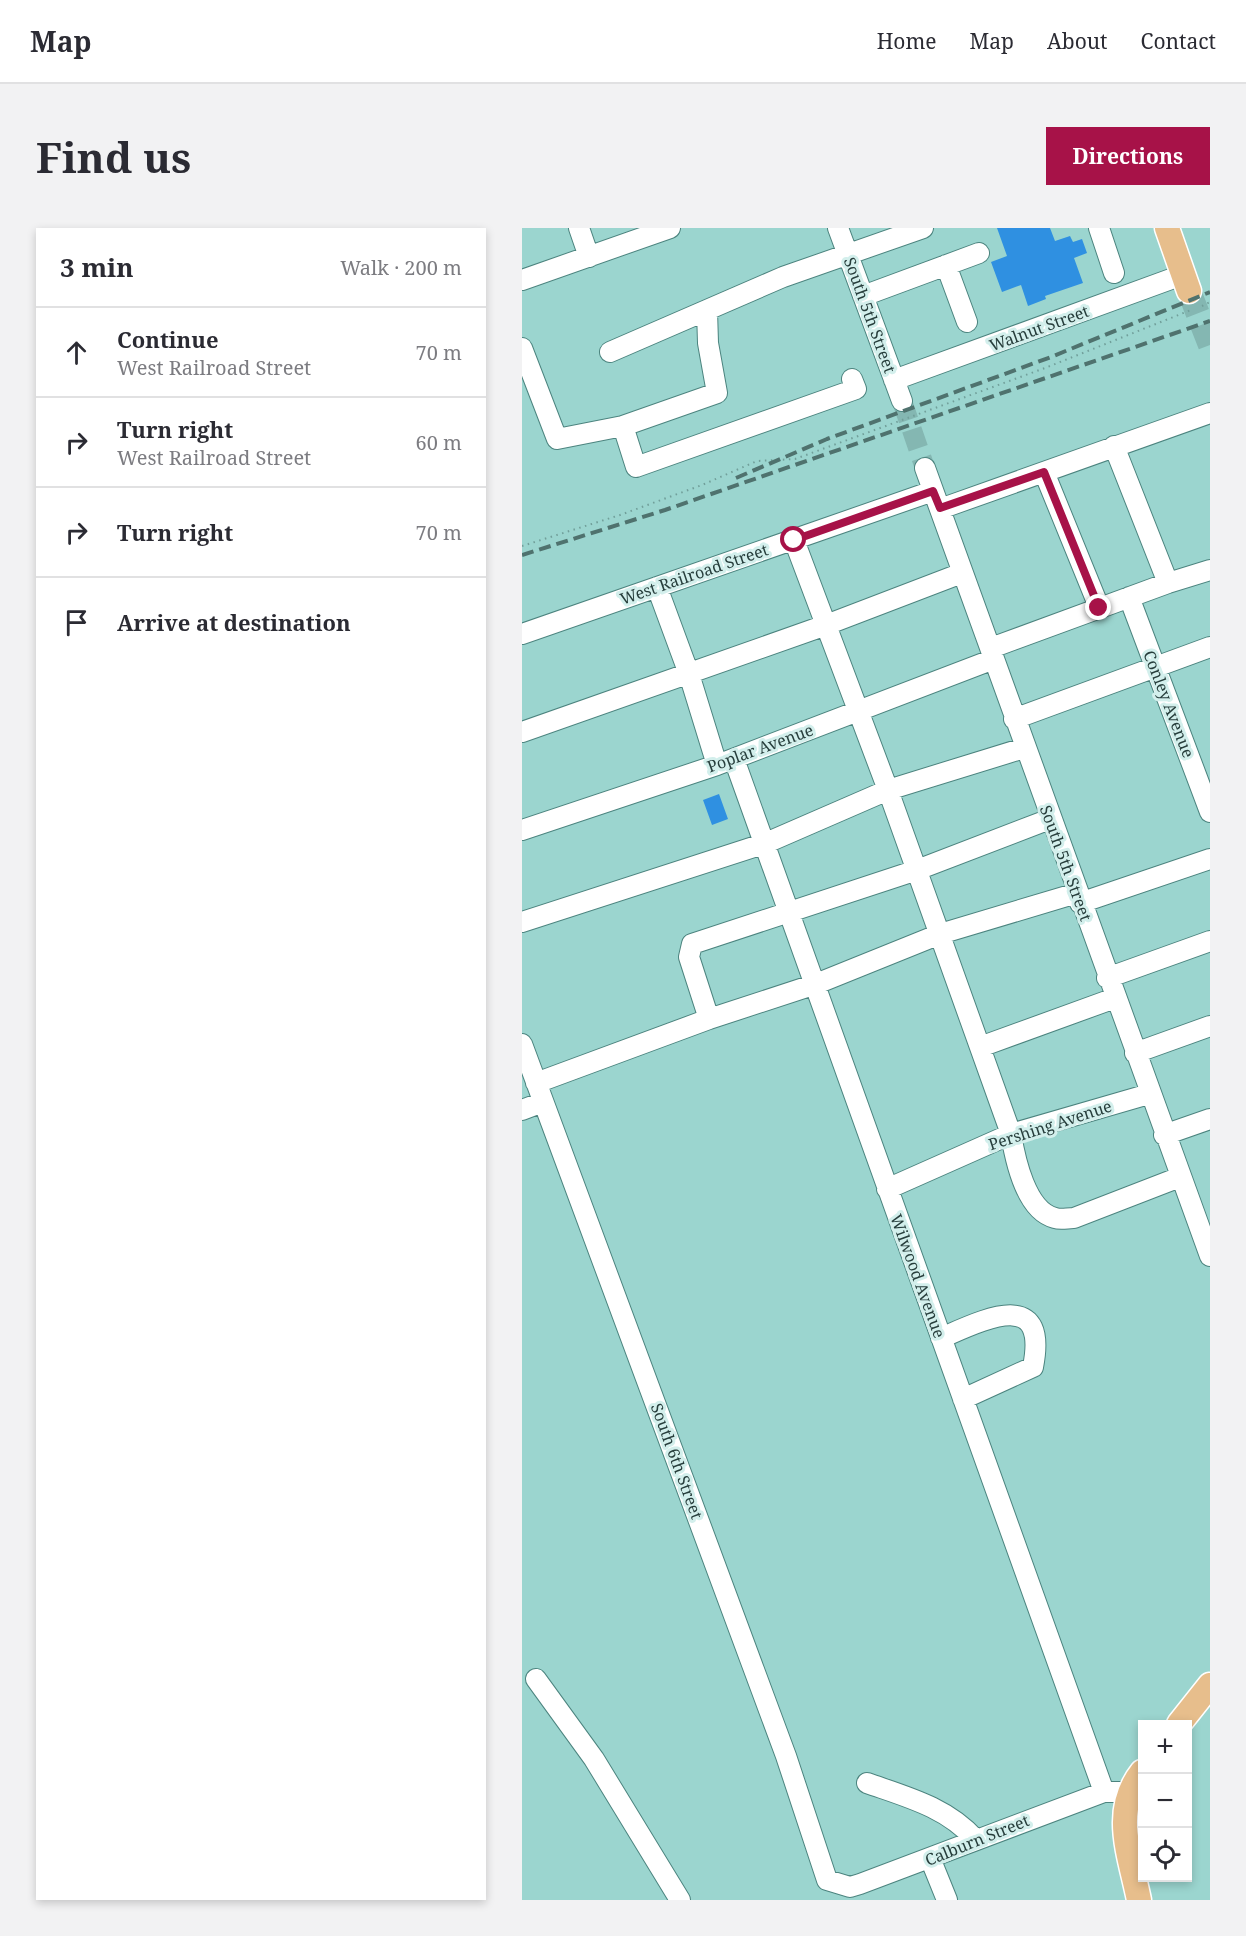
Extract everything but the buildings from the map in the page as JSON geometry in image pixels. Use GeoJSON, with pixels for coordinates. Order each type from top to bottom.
{"type":"FeatureCollection","features":[{"type":"Feature","properties":{"kind":"main road"},"geometry":{"type":"LineString","coordinates":[[1167,228],[1185,283]]}},
{"type":"Feature","properties":{"kind":"main road"},"geometry":{"type":"LineString","coordinates":[[1183,1720],[1210,1685]]}},
{"type":"Feature","properties":{"kind":"main road"},"geometry":{"type":"LineString","coordinates":[[1139,1900],[1125,1828],[1124,1810],[1128,1792],[1142,1774]]}},
{"type":"Feature","properties":{"kind":"street"},"geometry":{"type":"LineString","coordinates":[[579,228],[589,257]]}},
{"type":"Feature","properties":{"kind":"street"},"geometry":{"type":"LineString","coordinates":[[522,280],[670,228]]}},
{"type":"Feature","properties":{"kind":"street","name":"South 5th Street"},"geometry":{"type":"LineString","coordinates":[[838,228],[903,401]]}},
{"type":"Feature","properties":{"kind":"street"},"geometry":{"type":"LineString","coordinates":[[610,352],[783,277],[923,228]]}},
{"type":"Feature","properties":{"kind":"street"},"geometry":{"type":"LineString","coordinates":[[1099,228],[1114,273]]}},
{"type":"Feature","properties":{"kind":"street"},"geometry":{"type":"LineString","coordinates":[[863,296],[979,253]]}},
{"type":"Feature","properties":{"kind":"street"},"geometry":{"type":"LineString","coordinates":[[946,265],[967,322]]}},
{"type":"Feature","properties":{"kind":"street","name":"Walnut Street"},"geometry":{"type":"LineString","coordinates":[[894,380],[1185,283]]}},
{"type":"Feature","properties":{"kind":"street"},"geometry":{"type":"LineString","coordinates":[[522,348],[557,439],[623,426],[717,393],[708,342],[707,310]]}},
{"type":"Feature","properties":{"kind":"street"},"geometry":{"type":"LineString","coordinates":[[623,426],[636,467],[856,389],[852,380]]}},
{"type":"Feature","properties":{"kind":"street","name":"West Railroad Street"},"geometry":{"type":"LineString","coordinates":[[522,634],[794,540],[1044,472],[1210,413]]}},
{"type":"Feature","properties":{"kind":"street"},"geometry":{"type":"LineString","coordinates":[[1114,447],[1168,583]]}},
{"type":"Feature","properties":{"kind":"street","name":"South 5th Street"},"geometry":{"type":"LineString","coordinates":[[925,468],[1078,898],[1210,1256]]}},
{"type":"Feature","properties":{"kind":"street"},"geometry":{"type":"LineString","coordinates":[[1044,472],[1099,608]]}},
{"type":"Feature","properties":{"kind":"street"},"geometry":{"type":"LineString","coordinates":[[794,540],[940,934],[1011,1134],[1026,1188],[1048,1215],[1057,1219],[1074,1218],[1180,1177]]}},
{"type":"Feature","properties":{"kind":"street","name":"Poplar Avenue"},"geometry":{"type":"LineString","coordinates":[[522,830],[725,762],[859,711],[1099,608],[1210,570]]}},
{"type":"Feature","properties":{"kind":"street"},"geometry":{"type":"LineString","coordinates":[[522,732],[826,625],[962,573]]}},
{"type":"Feature","properties":{"kind":"street","name":"Wilwood Avenue"},"geometry":{"type":"LineString","coordinates":[[657,587],[725,762],[766,843],[887,1189],[1104,1792]]}},
{"type":"Feature","properties":{"kind":"street","name":"Conley Avenue"},"geometry":{"type":"LineString","coordinates":[[1129,597],[1155,666],[1201,761],[1210,812]]}},
{"type":"Feature","properties":{"kind":"street"},"geometry":{"type":"LineString","coordinates":[[1014,718],[1210,647]]}},
{"type":"Feature","properties":{"kind":"street"},"geometry":{"type":"LineString","coordinates":[[522,922],[766,843],[888,790],[1024,748]]}},
{"type":"Feature","properties":{"kind":"street"},"geometry":{"type":"LineString","coordinates":[[708,1019],[689,957],[692,944],[917,870],[1050,819]]}},
{"type":"Feature","properties":{"kind":"street"},"geometry":{"type":"LineString","coordinates":[[536,1083],[708,1019],[816,984],[940,934],[1078,898],[1210,859]]}},
{"type":"Feature","properties":{"kind":"street"},"geometry":{"type":"LineString","coordinates":[[1107,978],[1210,941]]}},
{"type":"Feature","properties":{"kind":"street"},"geometry":{"type":"LineString","coordinates":[[980,1047],[1115,998]]}},
{"type":"Feature","properties":{"kind":"street"},"geometry":{"type":"LineString","coordinates":[[1135,1053],[1210,1026]]}},
{"type":"Feature","properties":{"kind":"street","name":"South 6th Street"},"geometry":{"type":"LineString","coordinates":[[522,1044],[786,1756],[828,1880],[833,1884],[850,1887]]}},
{"type":"Feature","properties":{"kind":"street","name":"Pershing Avenue"},"geometry":{"type":"LineString","coordinates":[[887,1189],[1011,1134],[1149,1094]]}},
{"type":"Feature","properties":{"kind":"street"},"geometry":{"type":"LineString","coordinates":[[522,1110],[543,1102]]}},
{"type":"Feature","properties":{"kind":"street"},"geometry":{"type":"LineString","coordinates":[[1164,1135],[1210,1119]]}},
{"type":"Feature","properties":{"kind":"street"},"geometry":{"type":"LineString","coordinates":[[941,1338],[1012,1313],[1025,1318],[1034,1332],[1036,1351],[1033,1367],[963,1399]]}},
{"type":"Feature","properties":{"kind":"street"},"geometry":{"type":"LineString","coordinates":[[536,1679],[594,1759],[680,1900]]}},
{"type":"Feature","properties":{"kind":"street"},"geometry":{"type":"LineString","coordinates":[[867,1783],[949,1814],[975,1839]]}},
{"type":"Feature","properties":{"kind":"street","name":"Calburn Street"},"geometry":{"type":"LineString","coordinates":[[831,1900],[850,1887],[1104,1792],[1128,1792]]}},
{"type":"Feature","properties":{"kind":"street"},"geometry":{"type":"LineString","coordinates":[[930,1858],[947,1900]]}},
{"type":"Feature","properties":{"kind":"path"},"geometry":{"type":"LineString","coordinates":[[522,546],[702,486],[757,461],[795,459],[1046,368],[1210,302]]}},
{"type":"Feature","properties":{"kind":"tunnel"},"geometry":{"type":"LineString","coordinates":[[1189,291],[1210,345]]}},
{"type":"Feature","properties":{"kind":"tunnel"},"geometry":{"type":"LineString","coordinates":[[902,401],[925,468]]}},
{"type":"Feature","properties":{"kind":"railway"},"geometry":{"type":"LineString","coordinates":[[736,478],[827,439],[1051,357],[1210,292]]}},
{"type":"Feature","properties":{"kind":"railway"},"geometry":{"type":"LineString","coordinates":[[522,555],[665,510],[1210,321]]}},
{"type":"Feature","properties":{"kind":"route"},"geometry":{"type":"LineString","coordinates":[[794,540],[933,491],[940,508],[1044,472],[1099,608]]}}]}
